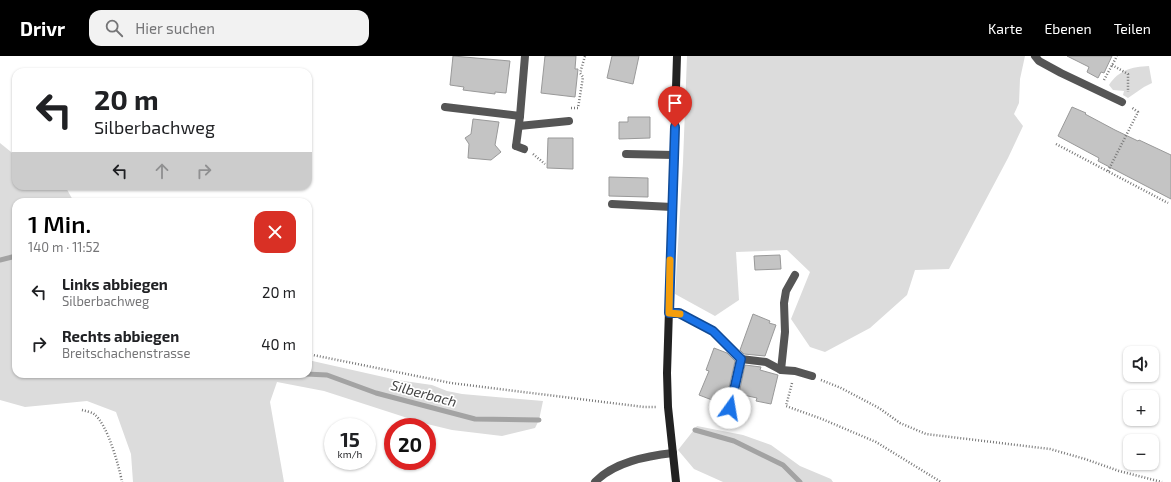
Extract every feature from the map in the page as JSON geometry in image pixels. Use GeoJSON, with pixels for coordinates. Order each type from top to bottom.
{"type":"FeatureCollection","features":[{"type":"Feature","properties":{"kind":"street"},"geometry":{"type":"LineString","coordinates":[[520,147],[519,126],[525,56]]}},
{"type":"Feature","properties":{"kind":"street"},"geometry":{"type":"LineString","coordinates":[[676,56],[667,373],[668,407],[676,482]]}},
{"type":"Feature","properties":{"kind":"street"},"geometry":{"type":"LineString","coordinates":[[1035,56],[1039,61],[1061,73],[1122,102]]}},
{"type":"Feature","properties":{"kind":"street"},"geometry":{"type":"LineString","coordinates":[[445,107],[520,116]]}},
{"type":"Feature","properties":{"kind":"street"},"geometry":{"type":"LineString","coordinates":[[519,126],[569,121]]}},
{"type":"Feature","properties":{"kind":"street"},"geometry":{"type":"LineString","coordinates":[[626,154],[674,155]]}},
{"type":"Feature","properties":{"kind":"street"},"geometry":{"type":"LineString","coordinates":[[612,204],[672,207]]}},
{"type":"Feature","properties":{"kind":"street"},"geometry":{"type":"LineString","coordinates":[[782,370],[785,332],[784,303],[786,291],[795,276]]}},
{"type":"Feature","properties":{"kind":"street"},"geometry":{"type":"LineString","coordinates":[[669,313],[679,313],[713,331],[741,359],[766,362],[782,370],[794,371],[812,376]]}},
{"type":"Feature","properties":{"kind":"street"},"geometry":{"type":"LineString","coordinates":[[730,408],[741,359]]}},
{"type":"Feature","properties":{"kind":"street"},"geometry":{"type":"LineString","coordinates":[[595,482],[599,478],[621,466],[657,455],[673,453]]}},
{"type":"Feature","properties":{"kind":"path"},"geometry":{"type":"LineString","coordinates":[[569,121],[569,108],[578,108],[582,77],[580,73],[585,56]]}},
{"type":"Feature","properties":{"kind":"path"},"geometry":{"type":"LineString","coordinates":[[1099,90],[1117,56]]}},
{"type":"Feature","properties":{"kind":"path"},"geometry":{"type":"LineString","coordinates":[[1108,171],[1138,112],[1122,102],[1129,92],[1128,74],[1112,65]]}},
{"type":"Feature","properties":{"kind":"path"},"geometry":{"type":"LineString","coordinates":[[1056,144],[1168,203]]}},
{"type":"Feature","properties":{"kind":"path"},"geometry":{"type":"LineString","coordinates":[[312,355],[451,383],[644,407],[668,407]]}},
{"type":"Feature","properties":{"kind":"path"},"geometry":{"type":"LineString","coordinates":[[794,371],[786,406],[822,419],[876,442],[942,482]]}},
{"type":"Feature","properties":{"kind":"path"},"geometry":{"type":"LineString","coordinates":[[812,376],[841,388],[879,408],[900,423],[926,434],[1050,449],[1085,459],[1105,467],[1162,482]]}},
{"type":"Feature","properties":{"kind":"path"},"geometry":{"type":"LineString","coordinates":[[82,410],[94,414],[105,427],[121,474],[122,482]]}},
{"type":"Feature","properties":{"kind":"shaded area"},"geometry":{"type":"Polygon","coordinates":[[[687,56],[1025,56],[1020,79],[1019,103],[1014,114],[1023,126],[1008,158],[949,269],[915,270],[907,295],[870,328],[825,352],[810,347],[791,319],[810,272],[787,250],[736,252],[739,300],[715,316],[675,294],[683,162],[687,56]]]}},
{"type":"Feature","properties":{"kind":"shaded area"},"geometry":{"type":"Polygon","coordinates":[[[1149,66],[1152,83],[1128,98],[1123,95],[1124,91],[1113,90],[1109,85],[1117,76],[1126,70],[1149,66]]]}},
{"type":"Feature","properties":{"kind":"shaded area"},"geometry":{"type":"Polygon","coordinates":[[[0,143],[12,153],[12,190],[67,190],[72,198],[12,198],[12,378],[312,378],[312,361],[397,380],[432,385],[447,391],[462,394],[543,401],[539,420],[535,428],[502,436],[452,430],[436,426],[436,418],[408,418],[324,391],[277,382],[270,402],[284,482],[133,482],[131,454],[116,412],[87,401],[25,407],[0,400],[0,143]]]}},
{"type":"Feature","properties":{"kind":"shaded area"},"geometry":{"type":"Polygon","coordinates":[[[697,426],[743,435],[771,445],[800,466],[831,479],[833,482],[723,482],[694,469],[678,450],[697,426]]]}},
{"type":"Feature","properties":{"kind":"building"},"geometry":{"type":"Polygon","coordinates":[[[453,56],[510,61],[506,93],[495,92],[495,94],[463,90],[464,87],[450,85],[453,56]]]}},
{"type":"Feature","properties":{"kind":"building"},"geometry":{"type":"Polygon","coordinates":[[[545,56],[576,56],[575,69],[578,69],[575,97],[541,93],[545,56]]]}},
{"type":"Feature","properties":{"kind":"building"},"geometry":{"type":"Polygon","coordinates":[[[612,56],[639,56],[633,84],[607,78],[612,56]]]}},
{"type":"Feature","properties":{"kind":"building"},"geometry":{"type":"Polygon","coordinates":[[[1067,56],[1112,56],[1104,73],[1101,72],[1098,78],[1087,72],[1089,67],[1067,56]]]}},
{"type":"Feature","properties":{"kind":"building"},"geometry":{"type":"Polygon","coordinates":[[[1072,107],[1086,113],[1085,114],[1115,130],[1171,155],[1171,199],[1098,161],[1099,158],[1058,136],[1072,107]]]}},
{"type":"Feature","properties":{"kind":"building"},"geometry":{"type":"Polygon","coordinates":[[[628,117],[650,117],[650,138],[619,139],[619,122],[628,122],[628,117]]]}},
{"type":"Feature","properties":{"kind":"building"},"geometry":{"type":"Polygon","coordinates":[[[473,119],[499,122],[495,145],[501,152],[491,160],[468,158],[469,144],[465,138],[471,134],[473,119]]]}},
{"type":"Feature","properties":{"kind":"building"},"geometry":{"type":"Polygon","coordinates":[[[548,138],[573,138],[573,169],[547,168],[548,138]]]}},
{"type":"Feature","properties":{"kind":"building"},"geometry":{"type":"Polygon","coordinates":[[[609,177],[648,178],[648,197],[609,196],[609,177]]]}},
{"type":"Feature","properties":{"kind":"building"},"geometry":{"type":"Polygon","coordinates":[[[780,255],[781,269],[755,270],[754,256],[780,255]]]}},
{"type":"Feature","properties":{"kind":"building"},"geometry":{"type":"Polygon","coordinates":[[[753,314],[770,321],[769,323],[776,325],[765,356],[744,354],[740,350],[753,314]]]}},
{"type":"Feature","properties":{"kind":"building"},"geometry":{"type":"Polygon","coordinates":[[[714,348],[727,353],[735,361],[728,392],[724,391],[720,403],[699,395],[709,371],[706,370],[714,348]]]}},
{"type":"Feature","properties":{"kind":"building"},"geometry":{"type":"Polygon","coordinates":[[[745,365],[761,367],[760,370],[778,375],[771,404],[756,401],[757,398],[739,394],[745,365]]]}},
{"type":"Feature","properties":{"kind":"waterway","name":"Silberbach"},"geometry":{"type":"LineString","coordinates":[[0,260],[12,257]]}},
{"type":"Feature","properties":{"kind":"waterway","name":"Silberbach"},"geometry":{"type":"LineString","coordinates":[[312,374],[327,375],[376,393],[475,419],[539,420]]}},
{"type":"Feature","properties":{"kind":"waterway","name":"Silberbach"},"geometry":{"type":"LineString","coordinates":[[695,430],[734,441],[783,465],[800,482]]}},
{"type":"Feature","properties":{"kind":"slow traffic"},"geometry":{"type":"LineString","coordinates":[[670,260],[669,313],[680,314]]}},
{"type":"Feature","properties":{"kind":"route"},"geometry":{"type":"LineString","coordinates":[[675,127],[669,313],[679,313],[713,331],[741,359],[730,408]]}}]}
